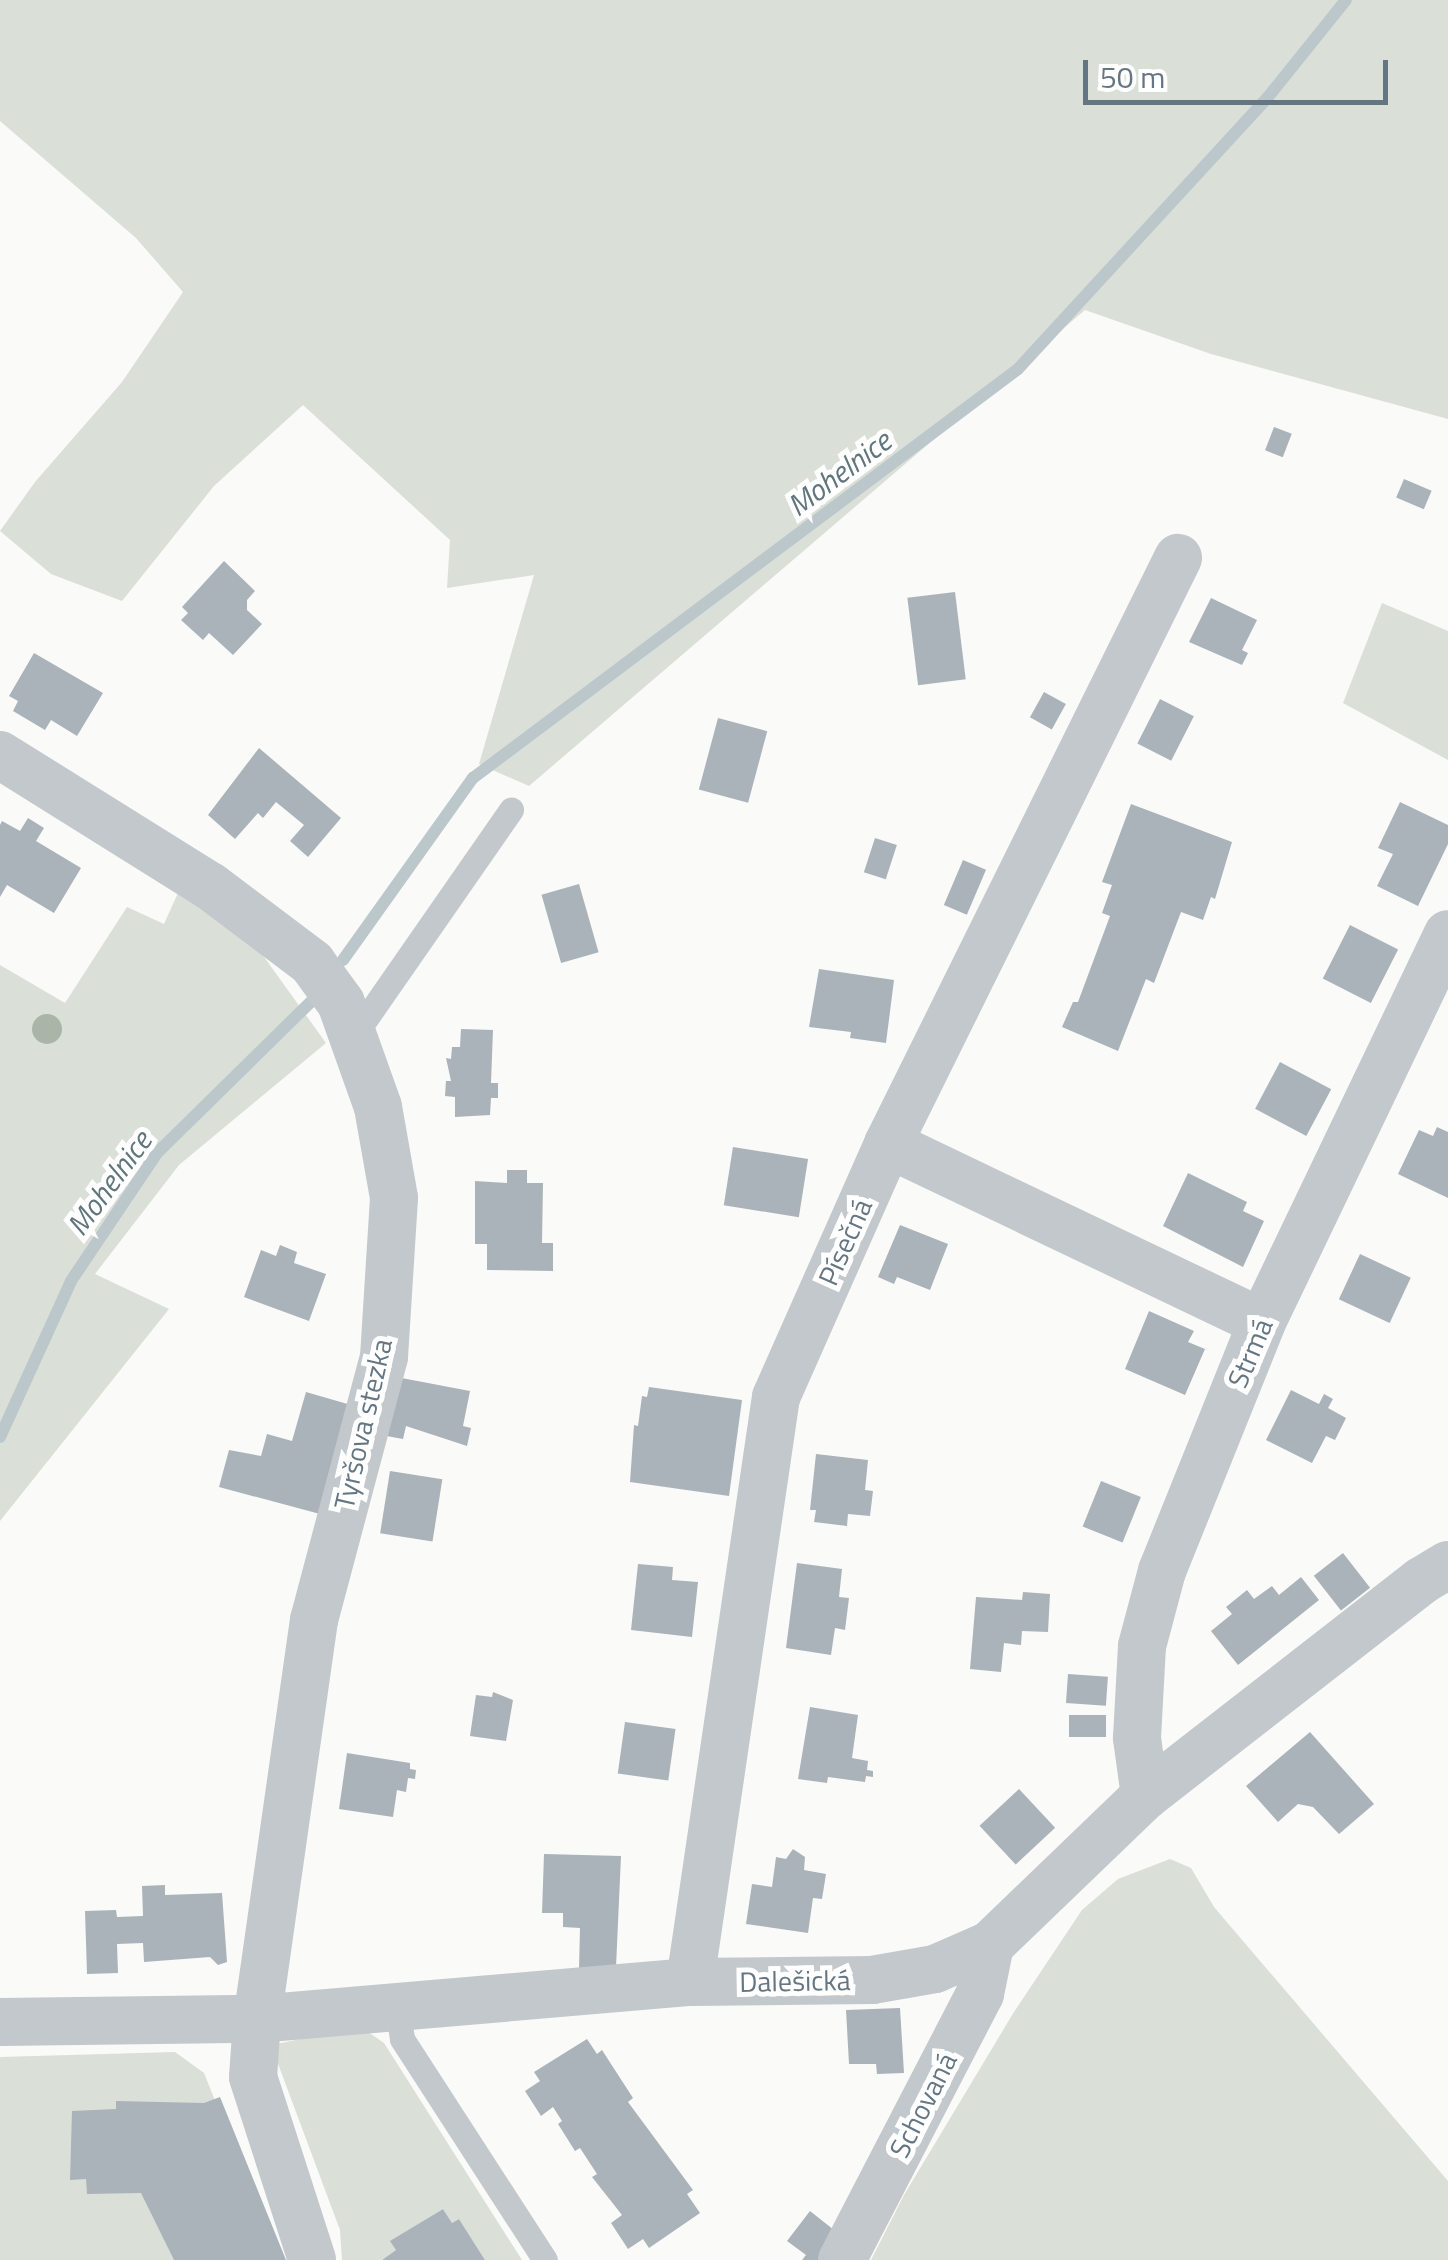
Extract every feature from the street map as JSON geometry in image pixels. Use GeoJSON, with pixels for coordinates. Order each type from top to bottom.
{"type":"FeatureCollection","features":[{"type":"Feature","properties":{"kind":"street","name":"Písečná"},"geometry":{"type":"LineString","coordinates":[[690,1982],[776,1398],[888,1144],[1178,558]]}},
{"type":"Feature","properties":{"kind":"street","name":"Tyršova stezka"},"geometry":{"type":"LineString","coordinates":[[0,755],[210,886],[312,963],[341,1003],[378,1107],[394,1198],[384,1357],[314,1620],[257,2019],[253,2076],[312,2260]]}},
{"type":"Feature","properties":{"kind":"street","name":"Strmá"},"geometry":{"type":"LineString","coordinates":[[1145,1796],[1137,1738],[1142,1646],[1169,1552],[1262,1322],[1448,934]]}},
{"type":"Feature","properties":{"kind":"street"},"geometry":{"type":"LineString","coordinates":[[888,1144],[1262,1322]]}},
{"type":"Feature","properties":{"kind":"street","name":"Dalešická"},"geometry":{"type":"LineString","coordinates":[[0,2022],[257,2019],[690,1982],[872,1980],[935,1969],[990,1944],[1145,1796],[1421,1580],[1448,1566]]}},
{"type":"Feature","properties":{"kind":"street","name":"Schovaná"},"geometry":{"type":"LineString","coordinates":[[842,2260],[980,1994],[990,1944]]}},
{"type":"Feature","properties":{"kind":"lane"},"geometry":{"type":"LineString","coordinates":[[353,1037],[512,810]]}},
{"type":"Feature","properties":{"kind":"lane"},"geometry":{"type":"LineString","coordinates":[[397,2007],[402,2038],[544,2260]]}},
{"type":"Feature","properties":{"kind":"shaded area"},"geometry":{"type":"Polygon","coordinates":[[[0,0],[1448,0],[1448,419],[1211,354],[1085,310],[529,786],[479,764],[534,575],[447,588],[450,540],[303,405],[214,486],[122,601],[51,574],[0,531],[35,482],[122,382],[183,292],[136,238],[0,121],[0,0]]]}},
{"type":"Feature","properties":{"kind":"shaded area"},"geometry":{"type":"Polygon","coordinates":[[[1382,603],[1448,631],[1448,760],[1343,703],[1382,603]]]}},
{"type":"Feature","properties":{"kind":"shaded area"},"geometry":{"type":"Polygon","coordinates":[[[182,884],[246,932],[326,1043],[179,1165],[95,1274],[169,1309],[0,1521],[0,965],[65,1003],[127,907],[164,924],[182,884]]]}},
{"type":"Feature","properties":{"kind":"shaded area"},"geometry":{"type":"Polygon","coordinates":[[[1170,1859],[1191,1868],[1214,1907],[1448,2181],[1448,2260],[871,2260],[904,2195],[1014,2012],[1082,1910],[1118,1879],[1170,1859]]]}},
{"type":"Feature","properties":{"kind":"shaded area"},"geometry":{"type":"Polygon","coordinates":[[[361,2027],[384,2043],[522,2260],[485,2260],[459,2219],[452,2223],[443,2209],[391,2241],[396,2250],[382,2260],[342,2260],[340,2230],[271,2045],[361,2027]]]}},
{"type":"Feature","properties":{"kind":"shaded area"},"geometry":{"type":"Polygon","coordinates":[[[175,2052],[204,2073],[279,2260],[0,2260],[0,2057],[175,2052]]]}},
{"type":"Feature","properties":{"kind":"building"},"geometry":{"type":"Polygon","coordinates":[[[1274,427],[1292,434],[1283,457],[1265,450],[1274,427]]]}},
{"type":"Feature","properties":{"kind":"building"},"geometry":{"type":"Polygon","coordinates":[[[1404,479],[1432,491],[1424,509],[1396,497],[1404,479]]]}},
{"type":"Feature","properties":{"kind":"building"},"geometry":{"type":"Polygon","coordinates":[[[224,561],[255,591],[247,600],[247,610],[262,624],[233,655],[209,633],[203,640],[181,620],[188,613],[182,607],[224,561]]]}},
{"type":"Feature","properties":{"kind":"building"},"geometry":{"type":"Polygon","coordinates":[[[955,592],[966,679],[918,685],[907,598],[955,592]]]}},
{"type":"Feature","properties":{"kind":"building"},"geometry":{"type":"Polygon","coordinates":[[[1211,598],[1257,620],[1242,650],[1248,653],[1242,665],[1189,642],[1211,598]]]}},
{"type":"Feature","properties":{"kind":"building"},"geometry":{"type":"Polygon","coordinates":[[[34,653],[103,693],[77,736],[51,720],[45,730],[13,711],[18,701],[9,696],[34,653]]]}},
{"type":"Feature","properties":{"kind":"building"},"geometry":{"type":"Polygon","coordinates":[[[1044,692],[1066,704],[1052,729],[1030,717],[1044,692]]]}},
{"type":"Feature","properties":{"kind":"building"},"geometry":{"type":"Polygon","coordinates":[[[1160,699],[1194,716],[1171,761],[1137,744],[1160,699]]]}},
{"type":"Feature","properties":{"kind":"building"},"geometry":{"type":"Polygon","coordinates":[[[718,718],[767,731],[748,803],[699,789],[718,718]]]}},
{"type":"Feature","properties":{"kind":"building"},"geometry":{"type":"Polygon","coordinates":[[[259,748],[341,818],[308,857],[290,841],[304,825],[276,802],[263,818],[258,813],[235,839],[208,815],[259,748]]]}},
{"type":"Feature","properties":{"kind":"building"},"geometry":{"type":"Polygon","coordinates":[[[1400,802],[1448,825],[1448,844],[1418,906],[1377,886],[1393,854],[1378,848],[1400,802]]]}},
{"type":"Feature","properties":{"kind":"building"},"geometry":{"type":"Polygon","coordinates":[[[1131,804],[1232,842],[1215,899],[1211,897],[1203,920],[1181,912],[1154,983],[1146,979],[1118,1051],[1062,1027],[1073,1002],[1078,1002],[1110,916],[1102,913],[1112,885],[1102,882],[1131,804]]]}},
{"type":"Feature","properties":{"kind":"building"},"geometry":{"type":"Polygon","coordinates":[[[28,818],[44,828],[36,841],[81,868],[54,913],[7,885],[0,897],[0,825],[2,821],[20,831],[28,818]]]}},
{"type":"Feature","properties":{"kind":"building"},"geometry":{"type":"Polygon","coordinates":[[[875,838],[897,845],[886,879],[864,872],[875,838]]]}},
{"type":"Feature","properties":{"kind":"building"},"geometry":{"type":"Polygon","coordinates":[[[963,860],[986,870],[967,915],[944,905],[963,860]]]}},
{"type":"Feature","properties":{"kind":"building"},"geometry":{"type":"Polygon","coordinates":[[[579,884],[599,952],[561,963],[542,895],[579,884]]]}},
{"type":"Feature","properties":{"kind":"building"},"geometry":{"type":"Polygon","coordinates":[[[1350,925],[1398,950],[1371,1003],[1323,978],[1350,925]]]}},
{"type":"Feature","properties":{"kind":"building"},"geometry":{"type":"Polygon","coordinates":[[[819,969],[894,980],[886,1043],[850,1038],[851,1032],[809,1027],[819,969]]]}},
{"type":"Feature","properties":{"kind":"building"},"geometry":{"type":"Polygon","coordinates":[[[461,1029],[493,1030],[491,1083],[498,1083],[498,1098],[491,1098],[490,1115],[455,1117],[455,1097],[445,1096],[446,1081],[451,1081],[446,1058],[451,1059],[452,1047],[460,1047],[461,1029]]]}},
{"type":"Feature","properties":{"kind":"building"},"geometry":{"type":"Polygon","coordinates":[[[1280,1062],[1331,1089],[1306,1136],[1255,1109],[1280,1062]]]}},
{"type":"Feature","properties":{"kind":"building"},"geometry":{"type":"Polygon","coordinates":[[[1437,1127],[1448,1132],[1448,1198],[1398,1174],[1419,1130],[1433,1136],[1437,1127]]]}},
{"type":"Feature","properties":{"kind":"building"},"geometry":{"type":"Polygon","coordinates":[[[733,1147],[808,1159],[799,1217],[724,1205],[733,1147]]]}},
{"type":"Feature","properties":{"kind":"building"},"geometry":{"type":"Polygon","coordinates":[[[507,1170],[527,1170],[527,1183],[543,1183],[542,1243],[553,1243],[553,1271],[487,1270],[487,1244],[475,1244],[475,1181],[507,1183],[507,1170]]]}},
{"type":"Feature","properties":{"kind":"building"},"geometry":{"type":"Polygon","coordinates":[[[1188,1173],[1247,1202],[1243,1211],[1264,1221],[1243,1267],[1163,1226],[1188,1173]]]}},
{"type":"Feature","properties":{"kind":"building"},"geometry":{"type":"Polygon","coordinates":[[[900,1225],[948,1244],[930,1290],[897,1277],[894,1284],[878,1277],[900,1225]]]}},
{"type":"Feature","properties":{"kind":"building"},"geometry":{"type":"Polygon","coordinates":[[[280,1245],[297,1252],[294,1263],[326,1274],[309,1321],[244,1297],[261,1250],[276,1256],[280,1245]]]}},
{"type":"Feature","properties":{"kind":"building"},"geometry":{"type":"Polygon","coordinates":[[[1360,1254],[1411,1278],[1390,1323],[1339,1299],[1360,1254]]]}},
{"type":"Feature","properties":{"kind":"building"},"geometry":{"type":"Polygon","coordinates":[[[1149,1311],[1194,1331],[1188,1342],[1205,1349],[1185,1395],[1125,1369],[1149,1311]]]}},
{"type":"Feature","properties":{"kind":"building"},"geometry":{"type":"Polygon","coordinates":[[[391,1376],[470,1391],[463,1426],[471,1428],[467,1446],[406,1426],[403,1439],[381,1435],[391,1376]]]}},
{"type":"Feature","properties":{"kind":"building"},"geometry":{"type":"Polygon","coordinates":[[[649,1387],[742,1400],[729,1496],[630,1482],[634,1425],[638,1426],[642,1396],[647,1397],[649,1387]]]}},
{"type":"Feature","properties":{"kind":"building"},"geometry":{"type":"Polygon","coordinates":[[[1291,1390],[1319,1404],[1324,1394],[1333,1399],[1328,1408],[1346,1418],[1335,1440],[1326,1436],[1312,1463],[1266,1440],[1291,1390]]]}},
{"type":"Feature","properties":{"kind":"building"},"geometry":{"type":"Polygon","coordinates":[[[306,1392],[351,1405],[320,1514],[219,1487],[229,1450],[261,1456],[267,1434],[292,1441],[306,1392]]]}},
{"type":"Feature","properties":{"kind":"building"},"geometry":{"type":"Polygon","coordinates":[[[816,1454],[868,1460],[865,1490],[873,1491],[870,1516],[848,1514],[847,1526],[814,1522],[816,1510],[810,1510],[816,1454]]]}},
{"type":"Feature","properties":{"kind":"building"},"geometry":{"type":"Polygon","coordinates":[[[390,1471],[442,1479],[432,1542],[380,1533],[390,1471]]]}},
{"type":"Feature","properties":{"kind":"building"},"geometry":{"type":"Polygon","coordinates":[[[1101,1481],[1141,1497],[1123,1543],[1083,1526],[1101,1481]]]}},
{"type":"Feature","properties":{"kind":"building"},"geometry":{"type":"Polygon","coordinates":[[[1343,1553],[1370,1588],[1341,1610],[1314,1576],[1343,1553]]]}},
{"type":"Feature","properties":{"kind":"building"},"geometry":{"type":"Polygon","coordinates":[[[797,1563],[842,1569],[839,1597],[849,1598],[845,1630],[835,1628],[831,1655],[786,1648],[797,1563]]]}},
{"type":"Feature","properties":{"kind":"building"},"geometry":{"type":"Polygon","coordinates":[[[638,1564],[673,1567],[672,1580],[698,1582],[692,1637],[631,1630],[638,1564]]]}},
{"type":"Feature","properties":{"kind":"building"},"geometry":{"type":"Polygon","coordinates":[[[1301,1577],[1319,1600],[1238,1665],[1211,1631],[1232,1614],[1226,1607],[1247,1590],[1254,1599],[1272,1586],[1279,1595],[1301,1577]]]}},
{"type":"Feature","properties":{"kind":"building"},"geometry":{"type":"Polygon","coordinates":[[[1023,1592],[1050,1594],[1048,1632],[1022,1631],[1021,1645],[1004,1643],[1001,1672],[970,1669],[976,1597],[1022,1600],[1023,1592]]]}},
{"type":"Feature","properties":{"kind":"building"},"geometry":{"type":"Polygon","coordinates":[[[1068,1674],[1108,1677],[1106,1706],[1066,1703],[1068,1674]]]}},
{"type":"Feature","properties":{"kind":"building"},"geometry":{"type":"Polygon","coordinates":[[[493,1692],[513,1700],[506,1741],[470,1736],[476,1695],[492,1697],[493,1692]]]}},
{"type":"Feature","properties":{"kind":"building"},"geometry":{"type":"Polygon","coordinates":[[[810,1707],[858,1715],[852,1758],[868,1761],[867,1770],[873,1771],[873,1777],[866,1776],[865,1782],[828,1777],[827,1783],[798,1779],[810,1707]]]}},
{"type":"Feature","properties":{"kind":"building"},"geometry":{"type":"Polygon","coordinates":[[[1069,1715],[1106,1715],[1106,1737],[1069,1737],[1069,1715]]]}},
{"type":"Feature","properties":{"kind":"building"},"geometry":{"type":"Polygon","coordinates":[[[625,1722],[676,1729],[668,1781],[618,1773],[625,1722]]]}},
{"type":"Feature","properties":{"kind":"building"},"geometry":{"type":"Polygon","coordinates":[[[1310,1732],[1374,1804],[1339,1834],[1313,1807],[1298,1804],[1278,1822],[1246,1786],[1310,1732]]]}},
{"type":"Feature","properties":{"kind":"building"},"geometry":{"type":"Polygon","coordinates":[[[347,1753],[410,1763],[410,1769],[416,1770],[415,1779],[408,1778],[406,1792],[397,1790],[393,1817],[339,1809],[347,1753]]]}},
{"type":"Feature","properties":{"kind":"building"},"geometry":{"type":"Polygon","coordinates":[[[1019,1789],[1055,1828],[1016,1865],[980,1826],[1019,1789]]]}},
{"type":"Feature","properties":{"kind":"building"},"geometry":{"type":"Polygon","coordinates":[[[793,1849],[805,1857],[804,1870],[826,1874],[822,1899],[813,1898],[808,1933],[746,1924],[752,1884],[772,1887],[776,1857],[786,1859],[793,1849]]]}},
{"type":"Feature","properties":{"kind":"building"},"geometry":{"type":"Polygon","coordinates":[[[544,1854],[621,1856],[616,1967],[579,1969],[580,1928],[563,1927],[563,1913],[542,1913],[544,1854]]]}},
{"type":"Feature","properties":{"kind":"building"},"geometry":{"type":"Polygon","coordinates":[[[165,1885],[165,1895],[222,1893],[227,1962],[218,1965],[210,1957],[144,1962],[143,1943],[117,1944],[118,1973],[87,1974],[85,1911],[116,1910],[117,1917],[143,1916],[142,1886],[165,1885]]]}},
{"type":"Feature","properties":{"kind":"building"},"geometry":{"type":"Polygon","coordinates":[[[900,2008],[904,2073],[877,2074],[876,2064],[849,2064],[846,2010],[900,2008]]]}},
{"type":"Feature","properties":{"kind":"building"},"geometry":{"type":"Polygon","coordinates":[[[587,2039],[597,2054],[602,2050],[633,2098],[628,2102],[693,2190],[687,2194],[700,2213],[649,2248],[643,2239],[628,2249],[611,2223],[622,2215],[592,2177],[597,2174],[580,2148],[575,2151],[558,2124],[562,2121],[553,2107],[541,2116],[525,2091],[540,2081],[534,2072],[587,2039]]]}},
{"type":"Feature","properties":{"kind":"building"},"geometry":{"type":"Polygon","coordinates":[[[220,2097],[286,2260],[174,2260],[141,2193],[87,2194],[86,2179],[70,2180],[72,2111],[116,2109],[116,2101],[204,2103],[220,2097]]]}},
{"type":"Feature","properties":{"kind":"building"},"geometry":{"type":"Polygon","coordinates":[[[443,2209],[452,2223],[459,2219],[485,2260],[382,2260],[396,2250],[390,2241],[443,2209]]]}},
{"type":"Feature","properties":{"kind":"building"},"geometry":{"type":"Polygon","coordinates":[[[810,2211],[839,2234],[819,2260],[802,2260],[806,2255],[787,2241],[810,2211]]]}},
{"type":"Feature","properties":{"kind":"waterway","name":"Mohelnice"},"geometry":{"type":"LineString","coordinates":[[343,960],[473,778],[1018,369],[1268,97],[1346,0]]}},
{"type":"Feature","properties":{"kind":"waterway","name":"Mohelnice"},"geometry":{"type":"LineString","coordinates":[[0,1437],[71,1281],[157,1153],[315,998]]}}]}
